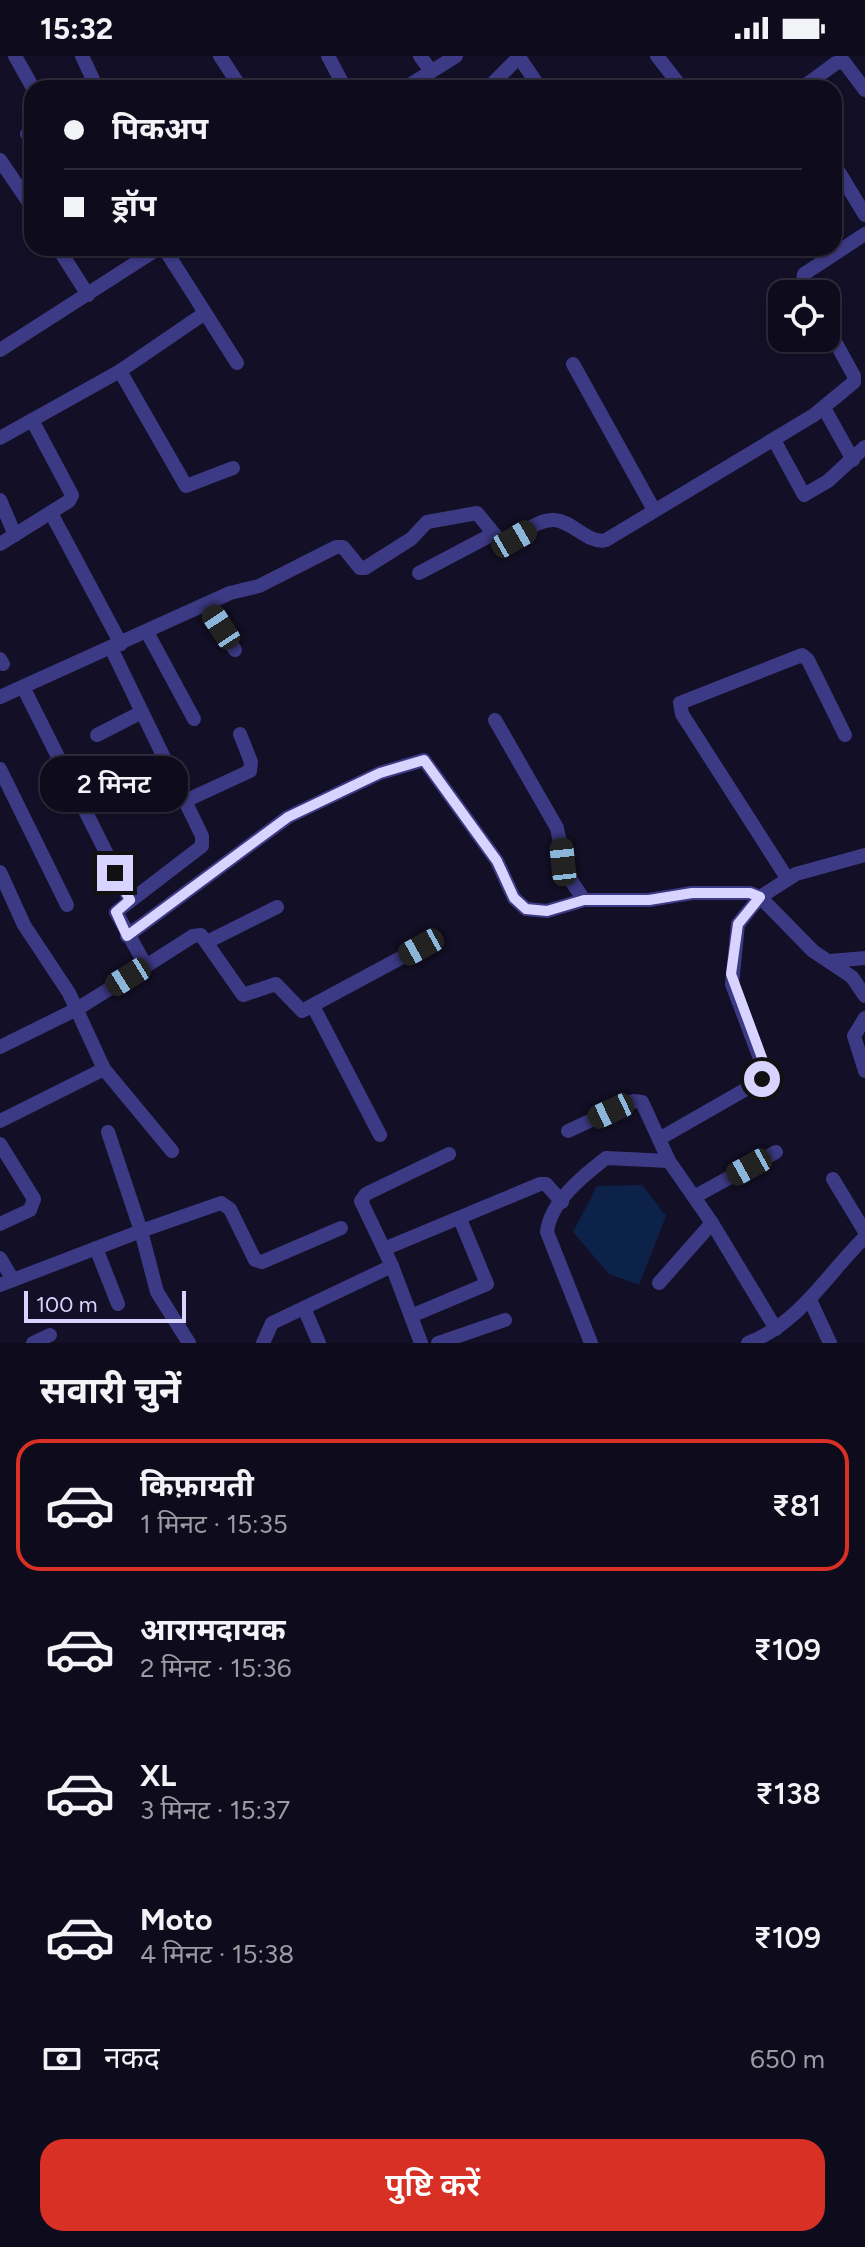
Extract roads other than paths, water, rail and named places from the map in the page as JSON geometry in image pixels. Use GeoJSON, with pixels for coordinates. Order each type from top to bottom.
{"type":"FeatureCollection","features":[{"type":"Feature","properties":{"kind":"street"},"geometry":{"type":"LineString","coordinates":[[15,56],[28,80]]}},
{"type":"Feature","properties":{"kind":"street"},"geometry":{"type":"LineString","coordinates":[[82,56],[93,80]]}},
{"type":"Feature","properties":{"kind":"street"},"geometry":{"type":"LineString","coordinates":[[220,56],[236,80]]}},
{"type":"Feature","properties":{"kind":"street"},"geometry":{"type":"LineString","coordinates":[[328,56],[341,80]]}},
{"type":"Feature","properties":{"kind":"street"},"geometry":{"type":"LineString","coordinates":[[420,56],[431,71]]}},
{"type":"Feature","properties":{"kind":"street"},"geometry":{"type":"LineString","coordinates":[[417,80],[456,56]]}},
{"type":"Feature","properties":{"kind":"street"},"geometry":{"type":"LineString","coordinates":[[496,80],[520,56],[535,80]]}},
{"type":"Feature","properties":{"kind":"street"},"geometry":{"type":"LineString","coordinates":[[657,56],[676,80]]}},
{"type":"Feature","properties":{"kind":"street"},"geometry":{"type":"LineString","coordinates":[[816,56],[826,70]]}},
{"type":"Feature","properties":{"kind":"street"},"geometry":{"type":"LineString","coordinates":[[813,80],[840,62],[848,63],[865,90]]}},
{"type":"Feature","properties":{"kind":"street"},"geometry":{"type":"LineString","coordinates":[[0,160],[24,195]]}},
{"type":"Feature","properties":{"kind":"street"},"geometry":{"type":"LineString","coordinates":[[842,177],[865,215]]}},
{"type":"Feature","properties":{"kind":"street"},"geometry":{"type":"LineString","coordinates":[[842,249],[865,234]]}},
{"type":"Feature","properties":{"kind":"street"},"geometry":{"type":"LineString","coordinates":[[63,256],[88,295]]}},
{"type":"Feature","properties":{"kind":"street"},"geometry":{"type":"LineString","coordinates":[[0,350],[146,256]]}},
{"type":"Feature","properties":{"kind":"street"},"geometry":{"type":"LineString","coordinates":[[162,256],[205,313],[237,363]]}},
{"type":"Feature","properties":{"kind":"street"},"geometry":{"type":"LineString","coordinates":[[803,280],[804,274],[831,256]]}},
{"type":"Feature","properties":{"kind":"street"},"geometry":{"type":"LineString","coordinates":[[0,438],[120,371],[205,313]]}},
{"type":"Feature","properties":{"kind":"street"},"geometry":{"type":"LineString","coordinates":[[0,697],[206,604],[259,586],[336,547],[343,547],[360,568],[365,568],[411,539],[431,519],[477,513],[491,535],[508,540],[541,523],[556,520],[601,542],[824,408],[855,379],[840,351]]}},
{"type":"Feature","properties":{"kind":"street"},"geometry":{"type":"LineString","coordinates":[[573,364],[654,510]]}},
{"type":"Feature","properties":{"kind":"street"},"geometry":{"type":"LineString","coordinates":[[120,371],[186,486],[233,468]]}},
{"type":"Feature","properties":{"kind":"street"},"geometry":{"type":"LineString","coordinates":[[824,408],[853,460]]}},
{"type":"Feature","properties":{"kind":"street"},"geometry":{"type":"LineString","coordinates":[[0,544],[69,501],[71,491],[32,420]]}},
{"type":"Feature","properties":{"kind":"street"},"geometry":{"type":"LineString","coordinates":[[774,440],[804,495],[853,460],[865,447]]}},
{"type":"Feature","properties":{"kind":"street"},"geometry":{"type":"LineString","coordinates":[[0,500],[15,535]]}},
{"type":"Feature","properties":{"kind":"street"},"geometry":{"type":"LineString","coordinates":[[51,513],[116,646],[142,712],[202,836],[202,846],[116,912],[146,966]]}},
{"type":"Feature","properties":{"kind":"street"},"geometry":{"type":"LineString","coordinates":[[419,573],[491,535]]}},
{"type":"Feature","properties":{"kind":"street"},"geometry":{"type":"LineString","coordinates":[[206,604],[235,650]]}},
{"type":"Feature","properties":{"kind":"street"},"geometry":{"type":"LineString","coordinates":[[147,632],[194,719]]}},
{"type":"Feature","properties":{"kind":"street"},"geometry":{"type":"LineString","coordinates":[[787,878],[682,714],[680,703],[799,654],[808,660],[845,735]]}},
{"type":"Feature","properties":{"kind":"street"},"geometry":{"type":"LineString","coordinates":[[23,687],[130,900]]}},
{"type":"Feature","properties":{"kind":"street"},"geometry":{"type":"LineString","coordinates":[[97,735],[142,712]]}},
{"type":"Feature","properties":{"kind":"street"},"geometry":{"type":"LineString","coordinates":[[495,720],[557,828],[566,873],[584,900]]}},
{"type":"Feature","properties":{"kind":"street"},"geometry":{"type":"LineString","coordinates":[[185,801],[250,771],[251,762],[240,734]]}},
{"type":"Feature","properties":{"kind":"street"},"geometry":{"type":"LineString","coordinates":[[127,936],[288,817],[380,773],[422,760],[427,762],[497,861],[518,904],[547,911],[584,900],[649,900],[692,893],[734,892],[760,897],[813,951],[852,977],[865,996]]}},
{"type":"Feature","properties":{"kind":"street"},"geometry":{"type":"LineString","coordinates":[[0,769],[67,905]]}},
{"type":"Feature","properties":{"kind":"street"},"geometry":{"type":"LineString","coordinates":[[659,1139],[755,1084],[765,1072],[731,974],[738,924],[760,897],[787,878],[865,855]]}},
{"type":"Feature","properties":{"kind":"street"},"geometry":{"type":"LineString","coordinates":[[0,872],[24,925],[77,1009],[104,1069],[172,1151]]}},
{"type":"Feature","properties":{"kind":"street"},"geometry":{"type":"LineString","coordinates":[[207,942],[277,907]]}},
{"type":"Feature","properties":{"kind":"street"},"geometry":{"type":"LineString","coordinates":[[0,1047],[77,1009],[193,936],[201,935],[207,942],[243,995],[276,984],[299,1010],[313,1006],[421,947]]}},
{"type":"Feature","properties":{"kind":"street"},"geometry":{"type":"LineString","coordinates":[[830,961],[865,958]]}},
{"type":"Feature","properties":{"kind":"street"},"geometry":{"type":"LineString","coordinates":[[313,1006],[380,1135]]}},
{"type":"Feature","properties":{"kind":"street"},"geometry":{"type":"LineString","coordinates":[[865,1018],[854,1036],[865,1071]]}},
{"type":"Feature","properties":{"kind":"street"},"geometry":{"type":"LineString","coordinates":[[0,1121],[104,1069]]}},
{"type":"Feature","properties":{"kind":"street"},"geometry":{"type":"LineString","coordinates":[[568,1131],[638,1100],[644,1106],[669,1161],[712,1223],[776,1329]]}},
{"type":"Feature","properties":{"kind":"street"},"geometry":{"type":"LineString","coordinates":[[108,1132],[141,1231],[157,1292],[189,1343]]}},
{"type":"Feature","properties":{"kind":"street"},"geometry":{"type":"LineString","coordinates":[[0,1224],[34,1205],[33,1193],[2,1152]]}},
{"type":"Feature","properties":{"kind":"street"},"geometry":{"type":"LineString","coordinates":[[694,1197],[776,1152]]}},
{"type":"Feature","properties":{"kind":"street"},"geometry":{"type":"LineString","coordinates":[[421,1343],[392,1266],[362,1205],[362,1197],[449,1154]]}},
{"type":"Feature","properties":{"kind":"street"},"geometry":{"type":"LineString","coordinates":[[591,1343],[547,1232],[562,1202],[585,1175],[611,1156],[669,1161]]}},
{"type":"Feature","properties":{"kind":"street"},"geometry":{"type":"LineString","coordinates":[[748,1343],[776,1329],[810,1300],[864,1238],[833,1179]]}},
{"type":"Feature","properties":{"kind":"street"},"geometry":{"type":"LineString","coordinates":[[384,1249],[540,1184],[546,1184],[562,1202]]}},
{"type":"Feature","properties":{"kind":"street"},"geometry":{"type":"LineString","coordinates":[[0,1258],[6,1282],[221,1203],[230,1209],[255,1260],[262,1262],[341,1228]]}},
{"type":"Feature","properties":{"kind":"street"},"geometry":{"type":"LineString","coordinates":[[411,1316],[487,1284],[460,1219]]}},
{"type":"Feature","properties":{"kind":"street"},"geometry":{"type":"LineString","coordinates":[[659,1283],[712,1223]]}},
{"type":"Feature","properties":{"kind":"street"},"geometry":{"type":"LineString","coordinates":[[96,1248],[118,1304]]}},
{"type":"Feature","properties":{"kind":"street"},"geometry":{"type":"LineString","coordinates":[[263,1343],[272,1323],[392,1266]]}},
{"type":"Feature","properties":{"kind":"street"},"geometry":{"type":"LineString","coordinates":[[810,1300],[830,1343]]}},
{"type":"Feature","properties":{"kind":"street"},"geometry":{"type":"LineString","coordinates":[[304,1308],[315,1342]]}},
{"type":"Feature","properties":{"kind":"street"},"geometry":{"type":"LineString","coordinates":[[438,1343],[505,1320]]}},
{"type":"Feature","properties":{"kind":"street"},"geometry":{"type":"LineString","coordinates":[[33,1343],[50,1335]]}},
{"type":"Feature","properties":{"kind":"water"},"geometry":{"type":"Polygon","coordinates":[[[642,1185],[666,1216],[639,1285],[609,1274],[573,1232],[597,1186],[642,1185]]]}}]}
